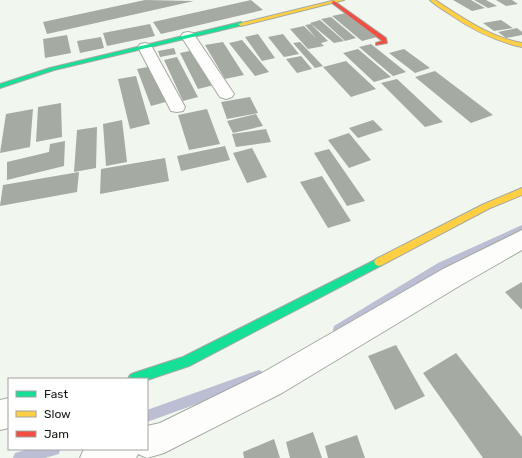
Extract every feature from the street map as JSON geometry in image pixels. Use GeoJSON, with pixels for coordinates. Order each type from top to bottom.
{"type":"FeatureCollection","features":[{"type":"Feature","properties":{"kind":"street"},"geometry":{"type":"LineString","coordinates":[[432,0],[494,39],[507,44],[522,45]]}},
{"type":"Feature","properties":{"kind":"street"},"geometry":{"type":"LineString","coordinates":[[0,86],[52,69],[338,1],[384,39],[385,42],[378,44]]}},
{"type":"Feature","properties":{"kind":"street"},"geometry":{"type":"LineString","coordinates":[[188,36],[226,94]]}},
{"type":"Feature","properties":{"kind":"street"},"geometry":{"type":"LineString","coordinates":[[145,47],[177,107]]}},
{"type":"Feature","properties":{"kind":"street"},"geometry":{"type":"LineString","coordinates":[[137,378],[185,362],[487,206],[522,191]]}},
{"type":"Feature","properties":{"kind":"street"},"geometry":{"type":"LineString","coordinates":[[148,442],[164,436],[272,383],[452,277],[522,239]]}},
{"type":"Feature","properties":{"kind":"street"},"geometry":{"type":"LineString","coordinates":[[96,458],[121,450]]}},
{"type":"Feature","properties":{"kind":"building"},"geometry":{"type":"Polygon","coordinates":[[[145,0],[194,1],[47,34],[43,22],[145,0]]]}},
{"type":"Feature","properties":{"kind":"building"},"geometry":{"type":"Polygon","coordinates":[[[251,0],[263,10],[161,34],[153,22],[251,0]]]}},
{"type":"Feature","properties":{"kind":"building"},"geometry":{"type":"Polygon","coordinates":[[[453,0],[471,0],[485,8],[472,11],[453,0]]]}},
{"type":"Feature","properties":{"kind":"building"},"geometry":{"type":"Polygon","coordinates":[[[474,0],[486,0],[497,6],[488,8],[474,0]]]}},
{"type":"Feature","properties":{"kind":"building"},"geometry":{"type":"Polygon","coordinates":[[[496,0],[512,0],[518,4],[506,6],[496,0]]]}},
{"type":"Feature","properties":{"kind":"building"},"geometry":{"type":"Polygon","coordinates":[[[346,13],[377,37],[362,41],[332,16],[346,13]]]}},
{"type":"Feature","properties":{"kind":"building"},"geometry":{"type":"Polygon","coordinates":[[[331,17],[356,38],[345,41],[321,19],[331,17]]]}},
{"type":"Feature","properties":{"kind":"building"},"geometry":{"type":"Polygon","coordinates":[[[320,20],[344,41],[334,43],[310,23],[320,20]]]}},
{"type":"Feature","properties":{"kind":"building"},"geometry":{"type":"Polygon","coordinates":[[[501,20],[513,28],[494,31],[483,23],[501,20]]]}},
{"type":"Feature","properties":{"kind":"building"},"geometry":{"type":"Polygon","coordinates":[[[150,24],[155,36],[107,46],[103,33],[150,24]]]}},
{"type":"Feature","properties":{"kind":"building"},"geometry":{"type":"Polygon","coordinates":[[[311,24],[328,41],[321,43],[324,46],[308,49],[290,29],[304,26],[316,38],[305,25],[311,24]]]}},
{"type":"Feature","properties":{"kind":"building"},"geometry":{"type":"Polygon","coordinates":[[[517,28],[522,32],[522,35],[506,38],[498,32],[517,28]]]}},
{"type":"Feature","properties":{"kind":"building"},"geometry":{"type":"Polygon","coordinates":[[[258,34],[275,58],[262,61],[245,37],[258,34]]]}},
{"type":"Feature","properties":{"kind":"building"},"geometry":{"type":"Polygon","coordinates":[[[283,34],[299,54],[284,57],[268,37],[283,34]]]}},
{"type":"Feature","properties":{"kind":"building"},"geometry":{"type":"Polygon","coordinates":[[[67,35],[71,53],[45,58],[43,39],[67,35]]]}},
{"type":"Feature","properties":{"kind":"building"},"geometry":{"type":"Polygon","coordinates":[[[101,37],[104,48],[80,53],[77,41],[101,37]]]}},
{"type":"Feature","properties":{"kind":"building"},"geometry":{"type":"Polygon","coordinates":[[[242,40],[269,72],[255,76],[229,43],[242,40]]]}},
{"type":"Feature","properties":{"kind":"building"},"geometry":{"type":"Polygon","coordinates":[[[223,42],[244,75],[225,79],[205,45],[223,42]]]}},
{"type":"Feature","properties":{"kind":"building"},"geometry":{"type":"Polygon","coordinates":[[[300,42],[323,66],[315,68],[293,43],[300,42]]]}},
{"type":"Feature","properties":{"kind":"building"},"geometry":{"type":"Polygon","coordinates":[[[371,44],[406,72],[393,76],[359,47],[371,44]]]}},
{"type":"Feature","properties":{"kind":"building"},"geometry":{"type":"Polygon","coordinates":[[[174,48],[176,54],[160,57],[158,51],[174,48]]]}},
{"type":"Feature","properties":{"kind":"building"},"geometry":{"type":"Polygon","coordinates":[[[358,49],[391,77],[374,82],[343,53],[358,49]]]}},
{"type":"Feature","properties":{"kind":"building"},"geometry":{"type":"Polygon","coordinates":[[[404,49],[430,68],[415,73],[389,53],[404,49]]]}},
{"type":"Feature","properties":{"kind":"building"},"geometry":{"type":"Polygon","coordinates":[[[194,50],[214,85],[198,89],[180,53],[194,50]]]}},
{"type":"Feature","properties":{"kind":"building"},"geometry":{"type":"Polygon","coordinates":[[[301,56],[312,69],[297,73],[286,59],[301,56]]]}},
{"type":"Feature","properties":{"kind":"building"},"geometry":{"type":"Polygon","coordinates":[[[177,57],[198,97],[183,101],[164,60],[177,57]]]}},
{"type":"Feature","properties":{"kind":"building"},"geometry":{"type":"Polygon","coordinates":[[[346,61],[376,89],[351,97],[323,67],[346,61]]]}},
{"type":"Feature","properties":{"kind":"building"},"geometry":{"type":"Polygon","coordinates":[[[153,66],[169,101],[151,106],[137,69],[153,66]]]}},
{"type":"Feature","properties":{"kind":"building"},"geometry":{"type":"Polygon","coordinates":[[[435,71],[493,115],[471,123],[415,77],[435,71]]]}},
{"type":"Feature","properties":{"kind":"building"},"geometry":{"type":"Polygon","coordinates":[[[136,76],[150,124],[130,129],[118,79],[136,76]]]}},
{"type":"Feature","properties":{"kind":"building"},"geometry":{"type":"Polygon","coordinates":[[[397,79],[443,122],[425,127],[381,83],[397,79]]]}},
{"type":"Feature","properties":{"kind":"building"},"geometry":{"type":"Polygon","coordinates":[[[250,97],[258,113],[227,119],[221,102],[250,97]]]}},
{"type":"Feature","properties":{"kind":"building"},"geometry":{"type":"Polygon","coordinates":[[[61,103],[62,137],[36,142],[38,107],[61,103]]]}},
{"type":"Feature","properties":{"kind":"building"},"geometry":{"type":"Polygon","coordinates":[[[33,109],[30,147],[0,153],[6,114],[33,109]]]}},
{"type":"Feature","properties":{"kind":"building"},"geometry":{"type":"Polygon","coordinates":[[[207,109],[220,144],[189,150],[178,115],[207,109]]]}},
{"type":"Feature","properties":{"kind":"building"},"geometry":{"type":"Polygon","coordinates":[[[256,114],[263,126],[233,133],[227,121],[256,114]]]}},
{"type":"Feature","properties":{"kind":"building"},"geometry":{"type":"Polygon","coordinates":[[[122,120],[127,162],[106,166],[103,124],[122,120]]]}},
{"type":"Feature","properties":{"kind":"building"},"geometry":{"type":"Polygon","coordinates":[[[373,120],[383,130],[358,138],[349,128],[373,120]]]}},
{"type":"Feature","properties":{"kind":"building"},"geometry":{"type":"Polygon","coordinates":[[[97,127],[96,168],[74,172],[77,130],[97,127]]]}},
{"type":"Feature","properties":{"kind":"building"},"geometry":{"type":"Polygon","coordinates":[[[266,129],[271,142],[236,147],[232,134],[266,129]]]}},
{"type":"Feature","properties":{"kind":"building"},"geometry":{"type":"Polygon","coordinates":[[[349,133],[371,160],[349,168],[328,140],[349,133]]]}},
{"type":"Feature","properties":{"kind":"building"},"geometry":{"type":"Polygon","coordinates":[[[65,141],[64,166],[7,180],[7,162],[49,152],[50,144],[65,141]]]}},
{"type":"Feature","properties":{"kind":"building"},"geometry":{"type":"Polygon","coordinates":[[[225,146],[230,160],[181,171],[177,156],[225,146]]]}},
{"type":"Feature","properties":{"kind":"building"},"geometry":{"type":"Polygon","coordinates":[[[252,148],[267,177],[247,183],[233,153],[252,148]]]}},
{"type":"Feature","properties":{"kind":"building"},"geometry":{"type":"Polygon","coordinates":[[[329,149],[365,201],[347,206],[314,153],[329,149]]]}},
{"type":"Feature","properties":{"kind":"building"},"geometry":{"type":"Polygon","coordinates":[[[165,158],[169,181],[100,194],[101,169],[165,158]]]}},
{"type":"Feature","properties":{"kind":"building"},"geometry":{"type":"Polygon","coordinates":[[[79,172],[77,192],[0,206],[3,185],[79,172]]]}},
{"type":"Feature","properties":{"kind":"building"},"geometry":{"type":"Polygon","coordinates":[[[322,176],[351,221],[328,228],[300,182],[322,176]]]}},
{"type":"Feature","properties":{"kind":"building"},"geometry":{"type":"Polygon","coordinates":[[[522,282],[522,310],[505,292],[522,282]]]}},
{"type":"Feature","properties":{"kind":"building"},"geometry":{"type":"Polygon","coordinates":[[[396,345],[425,396],[395,410],[368,356],[396,345]]]}},
{"type":"Feature","properties":{"kind":"building"},"geometry":{"type":"Polygon","coordinates":[[[456,353],[522,437],[522,458],[483,458],[423,373],[456,353]]]}},
{"type":"Feature","properties":{"kind":"building"},"geometry":{"type":"Polygon","coordinates":[[[313,432],[322,458],[290,458],[286,442],[313,432]]]}},
{"type":"Feature","properties":{"kind":"building"},"geometry":{"type":"Polygon","coordinates":[[[357,435],[365,458],[328,458],[325,446],[357,435]]]}},
{"type":"Feature","properties":{"kind":"building"},"geometry":{"type":"Polygon","coordinates":[[[274,439],[280,458],[244,458],[243,452],[274,439]]]}},
{"type":"Feature","properties":{"kind":"waterway"},"geometry":{"type":"LineString","coordinates":[[338,330],[441,266],[522,229]]}},
{"type":"Feature","properties":{"kind":"waterway"},"geometry":{"type":"LineString","coordinates":[[148,416],[259,376]]}},
{"type":"Feature","properties":{"kind":"waterway"},"geometry":{"type":"LineString","coordinates":[[20,458],[50,450]]}},
{"type":"Feature","properties":{"kind":"traffic: fast"},"geometry":{"type":"LineString","coordinates":[[0,86],[52,69],[241,24]]}},
{"type":"Feature","properties":{"kind":"traffic: fast"},"geometry":{"type":"LineString","coordinates":[[137,378],[185,362],[379,262]]}},
{"type":"Feature","properties":{"kind":"traffic: slow"},"geometry":{"type":"LineString","coordinates":[[241,24],[342,0]]}},
{"type":"Feature","properties":{"kind":"traffic: slow"},"geometry":{"type":"LineString","coordinates":[[432,0],[486,34],[510,43],[522,45]]}},
{"type":"Feature","properties":{"kind":"traffic: slow"},"geometry":{"type":"LineString","coordinates":[[379,262],[487,206],[522,191]]}},
{"type":"Feature","properties":{"kind":"traffic: jam"},"geometry":{"type":"LineString","coordinates":[[334,2],[384,39],[385,42],[378,44]]}}]}
